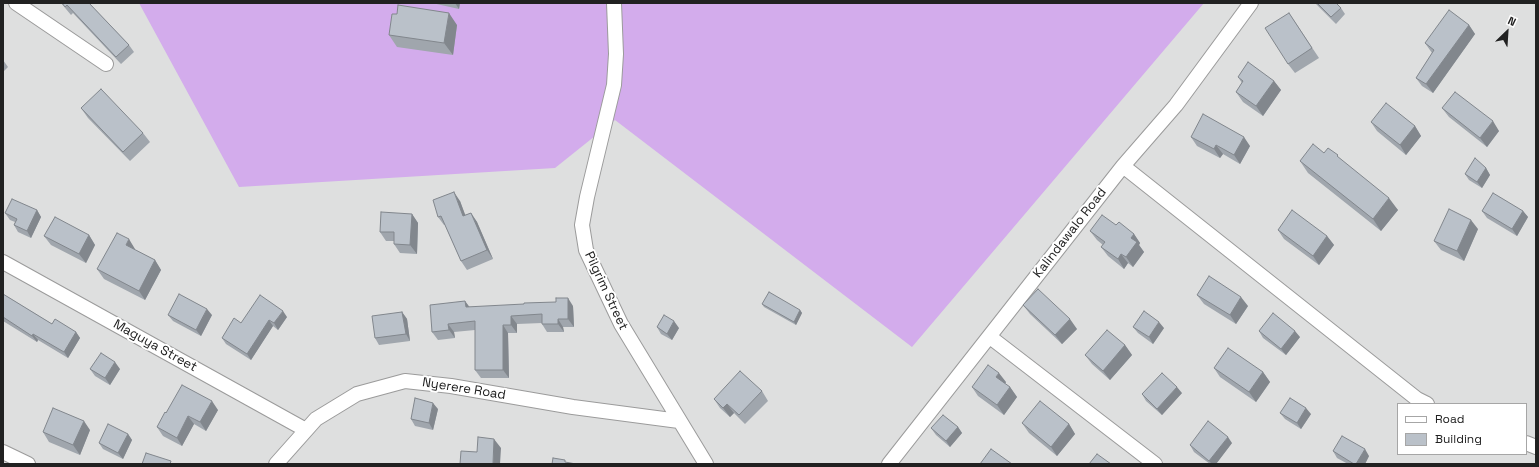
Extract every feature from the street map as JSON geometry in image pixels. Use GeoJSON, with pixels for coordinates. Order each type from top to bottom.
{"type":"FeatureCollection","features":[{"type":"Feature","properties":{"kind":"street"},"geometry":{"type":"LineString","coordinates":[[16,3],[106,64]]}},
{"type":"Feature","properties":{"kind":"street","name":"Pilgrim Street"},"geometry":{"type":"LineString","coordinates":[[614,3],[616,54],[614,85],[582,225],[586,250],[621,324],[706,464]]}},
{"type":"Feature","properties":{"kind":"street","name":"Kalindawalo Road"},"geometry":{"type":"LineString","coordinates":[[889,464],[1123,166],[1176,105],[1252,3]]}},
{"type":"Feature","properties":{"kind":"street"},"geometry":{"type":"LineString","coordinates":[[1123,166],[1410,394],[1426,403]]}},
{"type":"Feature","properties":{"kind":"street","name":"Maguya Street"},"geometry":{"type":"LineString","coordinates":[[3,262],[306,430]]}},
{"type":"Feature","properties":{"kind":"street"},"geometry":{"type":"LineString","coordinates":[[990,337],[1154,464]]}},
{"type":"Feature","properties":{"kind":"street","name":"Nyerere Road"},"geometry":{"type":"LineString","coordinates":[[276,464],[316,419],[357,394],[405,381],[451,386],[573,407],[679,421]]}},
{"type":"Feature","properties":{"kind":"street"},"geometry":{"type":"LineString","coordinates":[[3,452],[28,464]]}},
{"type":"Feature","properties":{"kind":"shaded area"},"geometry":{"type":"Polygon","coordinates":[[[3,3],[1536,3],[1536,464],[3,464],[3,3]]]}},
{"type":"Feature","properties":{"kind":"shaded area"},"geometry":{"type":"Polygon","coordinates":[[[139,3],[1204,3],[912,347],[615,120],[555,168],[239,187],[139,3]]]}},
{"type":"Feature","properties":{"kind":"building"},"geometry":{"type":"Polygon","coordinates":[[[62,3],[89,3],[129,45],[116,57],[67,5],[65,7],[62,3]]]}},
{"type":"Feature","properties":{"kind":"building"},"geometry":{"type":"Polygon","coordinates":[[[1317,3],[1336,3],[1341,8],[1331,17],[1317,3]]]}},
{"type":"Feature","properties":{"kind":"building"},"geometry":{"type":"Polygon","coordinates":[[[398,5],[449,13],[444,43],[389,35],[392,14],[397,14],[398,5]]]}},
{"type":"Feature","properties":{"kind":"building"},"geometry":{"type":"Polygon","coordinates":[[[1449,10],[1469,25],[1426,84],[1416,78],[1434,50],[1425,43],[1449,10]]]}},
{"type":"Feature","properties":{"kind":"building"},"geometry":{"type":"Polygon","coordinates":[[[1289,13],[1312,48],[1288,64],[1265,28],[1289,13]]]}},
{"type":"Feature","properties":{"kind":"building"},"geometry":{"type":"Polygon","coordinates":[[[1248,62],[1274,81],[1256,106],[1236,92],[1243,81],[1238,77],[1248,62]]]}},
{"type":"Feature","properties":{"kind":"building"},"geometry":{"type":"Polygon","coordinates":[[[101,89],[143,133],[123,152],[81,108],[101,89]]]}},
{"type":"Feature","properties":{"kind":"building"},"geometry":{"type":"Polygon","coordinates":[[[1455,92],[1493,121],[1480,138],[1442,108],[1455,92]]]}},
{"type":"Feature","properties":{"kind":"building"},"geometry":{"type":"Polygon","coordinates":[[[1386,103],[1415,126],[1400,145],[1371,122],[1386,103]]]}},
{"type":"Feature","properties":{"kind":"building"},"geometry":{"type":"Polygon","coordinates":[[[1203,114],[1244,137],[1234,155],[1216,145],[1214,149],[1191,137],[1203,114]]]}},
{"type":"Feature","properties":{"kind":"building"},"geometry":{"type":"Polygon","coordinates":[[[1313,144],[1324,153],[1328,148],[1338,155],[1337,156],[1389,198],[1373,219],[1300,161],[1313,144]]]}},
{"type":"Feature","properties":{"kind":"building"},"geometry":{"type":"Polygon","coordinates":[[[1475,158],[1486,168],[1477,182],[1465,174],[1475,158]]]}},
{"type":"Feature","properties":{"kind":"building"},"geometry":{"type":"Polygon","coordinates":[[[454,192],[463,216],[471,213],[487,250],[461,261],[441,216],[438,217],[433,200],[454,192]]]}},
{"type":"Feature","properties":{"kind":"building"},"geometry":{"type":"Polygon","coordinates":[[[1493,193],[1523,211],[1512,229],[1482,211],[1493,193]]]}},
{"type":"Feature","properties":{"kind":"building"},"geometry":{"type":"Polygon","coordinates":[[[12,199],[37,210],[27,231],[14,225],[17,219],[5,213],[12,199]]]}},
{"type":"Feature","properties":{"kind":"building"},"geometry":{"type":"Polygon","coordinates":[[[1449,209],[1471,220],[1457,251],[1434,241],[1449,209]]]}},
{"type":"Feature","properties":{"kind":"building"},"geometry":{"type":"Polygon","coordinates":[[[1292,210],[1327,236],[1313,256],[1278,230],[1292,210]]]}},
{"type":"Feature","properties":{"kind":"building"},"geometry":{"type":"Polygon","coordinates":[[[381,212],[412,214],[410,245],[394,244],[394,232],[380,232],[381,212]]]}},
{"type":"Feature","properties":{"kind":"building"},"geometry":{"type":"Polygon","coordinates":[[[1102,215],[1116,225],[1119,222],[1134,234],[1131,238],[1137,242],[1126,257],[1121,254],[1118,259],[1101,247],[1105,242],[1090,231],[1102,215]]]}},
{"type":"Feature","properties":{"kind":"building"},"geometry":{"type":"Polygon","coordinates":[[[55,217],[89,235],[79,254],[44,236],[55,217]]]}},
{"type":"Feature","properties":{"kind":"building"},"geometry":{"type":"Polygon","coordinates":[[[117,233],[129,239],[126,245],[155,260],[139,291],[97,269],[117,233]]]}},
{"type":"Feature","properties":{"kind":"building"},"geometry":{"type":"Polygon","coordinates":[[[1209,276],[1241,297],[1230,315],[1197,295],[1209,276]]]}},
{"type":"Feature","properties":{"kind":"building"},"geometry":{"type":"Polygon","coordinates":[[[1038,289],[1070,319],[1055,335],[1023,305],[1038,289]]]}},
{"type":"Feature","properties":{"kind":"building"},"geometry":{"type":"Polygon","coordinates":[[[769,292],[800,310],[794,322],[762,304],[769,292]]]}},
{"type":"Feature","properties":{"kind":"building"},"geometry":{"type":"Polygon","coordinates":[[[3,294],[52,324],[55,319],[76,332],[64,352],[33,334],[32,336],[3,317],[3,294]]]}},
{"type":"Feature","properties":{"kind":"building"},"geometry":{"type":"Polygon","coordinates":[[[179,294],[207,309],[196,330],[168,315],[179,294]]]}},
{"type":"Feature","properties":{"kind":"building"},"geometry":{"type":"Polygon","coordinates":[[[260,295],[283,311],[274,323],[269,320],[247,354],[222,338],[234,318],[241,323],[260,295]]]}},
{"type":"Feature","properties":{"kind":"building"},"geometry":{"type":"Polygon","coordinates":[[[556,298],[568,298],[568,319],[558,319],[558,324],[542,324],[542,314],[511,316],[511,325],[503,325],[503,370],[475,370],[475,321],[448,324],[449,330],[432,332],[430,305],[465,301],[466,307],[524,304],[556,302],[556,298]]]}},
{"type":"Feature","properties":{"kind":"building"},"geometry":{"type":"Polygon","coordinates":[[[1144,311],[1159,322],[1149,337],[1133,327],[1144,311]]]}},
{"type":"Feature","properties":{"kind":"building"},"geometry":{"type":"Polygon","coordinates":[[[402,312],[406,334],[375,338],[372,316],[402,312]]]}},
{"type":"Feature","properties":{"kind":"building"},"geometry":{"type":"Polygon","coordinates":[[[1273,313],[1295,331],[1281,349],[1259,331],[1273,313]]]}},
{"type":"Feature","properties":{"kind":"building"},"geometry":{"type":"Polygon","coordinates":[[[664,315],[674,321],[667,334],[657,327],[664,315]]]}},
{"type":"Feature","properties":{"kind":"building"},"geometry":{"type":"Polygon","coordinates":[[[1107,330],[1125,345],[1103,371],[1085,355],[1107,330]]]}},
{"type":"Feature","properties":{"kind":"building"},"geometry":{"type":"Polygon","coordinates":[[[1228,348],[1263,372],[1249,392],[1214,368],[1228,348]]]}},
{"type":"Feature","properties":{"kind":"building"},"geometry":{"type":"Polygon","coordinates":[[[101,353],[115,362],[105,378],[90,369],[101,353]]]}},
{"type":"Feature","properties":{"kind":"building"},"geometry":{"type":"Polygon","coordinates":[[[988,365],[999,373],[996,377],[1010,387],[997,405],[972,387],[988,365]]]}},
{"type":"Feature","properties":{"kind":"building"},"geometry":{"type":"Polygon","coordinates":[[[740,371],[762,391],[739,415],[727,404],[723,408],[714,399],[740,371]]]}},
{"type":"Feature","properties":{"kind":"building"},"geometry":{"type":"Polygon","coordinates":[[[1162,373],[1177,387],[1157,409],[1142,394],[1162,373]]]}},
{"type":"Feature","properties":{"kind":"building"},"geometry":{"type":"Polygon","coordinates":[[[182,385],[212,401],[200,422],[188,416],[177,438],[157,427],[182,385]]]}},
{"type":"Feature","properties":{"kind":"building"},"geometry":{"type":"Polygon","coordinates":[[[415,398],[433,403],[429,423],[411,419],[415,398]]]}},
{"type":"Feature","properties":{"kind":"building"},"geometry":{"type":"Polygon","coordinates":[[[1290,398],[1306,408],[1297,423],[1280,413],[1290,398]]]}},
{"type":"Feature","properties":{"kind":"building"},"geometry":{"type":"Polygon","coordinates":[[[1040,401],[1069,424],[1051,447],[1022,423],[1040,401]]]}},
{"type":"Feature","properties":{"kind":"building"},"geometry":{"type":"Polygon","coordinates":[[[53,408],[84,421],[73,445],[43,432],[53,408]]]}},
{"type":"Feature","properties":{"kind":"building"},"geometry":{"type":"Polygon","coordinates":[[[943,415],[958,427],[946,441],[931,428],[943,415]]]}},
{"type":"Feature","properties":{"kind":"building"},"geometry":{"type":"Polygon","coordinates":[[[1208,421],[1228,437],[1209,461],[1190,445],[1208,421]]]}},
{"type":"Feature","properties":{"kind":"building"},"geometry":{"type":"Polygon","coordinates":[[[108,424],[128,434],[118,453],[99,443],[108,424]]]}},
{"type":"Feature","properties":{"kind":"building"},"geometry":{"type":"Polygon","coordinates":[[[1342,436],[1365,449],[1356,464],[1333,451],[1342,436]]]}},
{"type":"Feature","properties":{"kind":"building"},"geometry":{"type":"Polygon","coordinates":[[[478,437],[494,439],[493,464],[460,464],[461,451],[477,452],[478,437]]]}},
{"type":"Feature","properties":{"kind":"building"},"geometry":{"type":"Polygon","coordinates":[[[991,449],[1012,464],[980,464],[991,449]]]}},
{"type":"Feature","properties":{"kind":"building"},"geometry":{"type":"Polygon","coordinates":[[[146,453],[171,461],[170,464],[142,464],[146,453]]]}},
{"type":"Feature","properties":{"kind":"building"},"geometry":{"type":"Polygon","coordinates":[[[1097,454],[1111,464],[1089,464],[1097,454]]]}},
{"type":"Feature","properties":{"kind":"building"},"geometry":{"type":"Polygon","coordinates":[[[553,458],[565,460],[565,462],[576,464],[552,464],[553,458]]]}}]}
